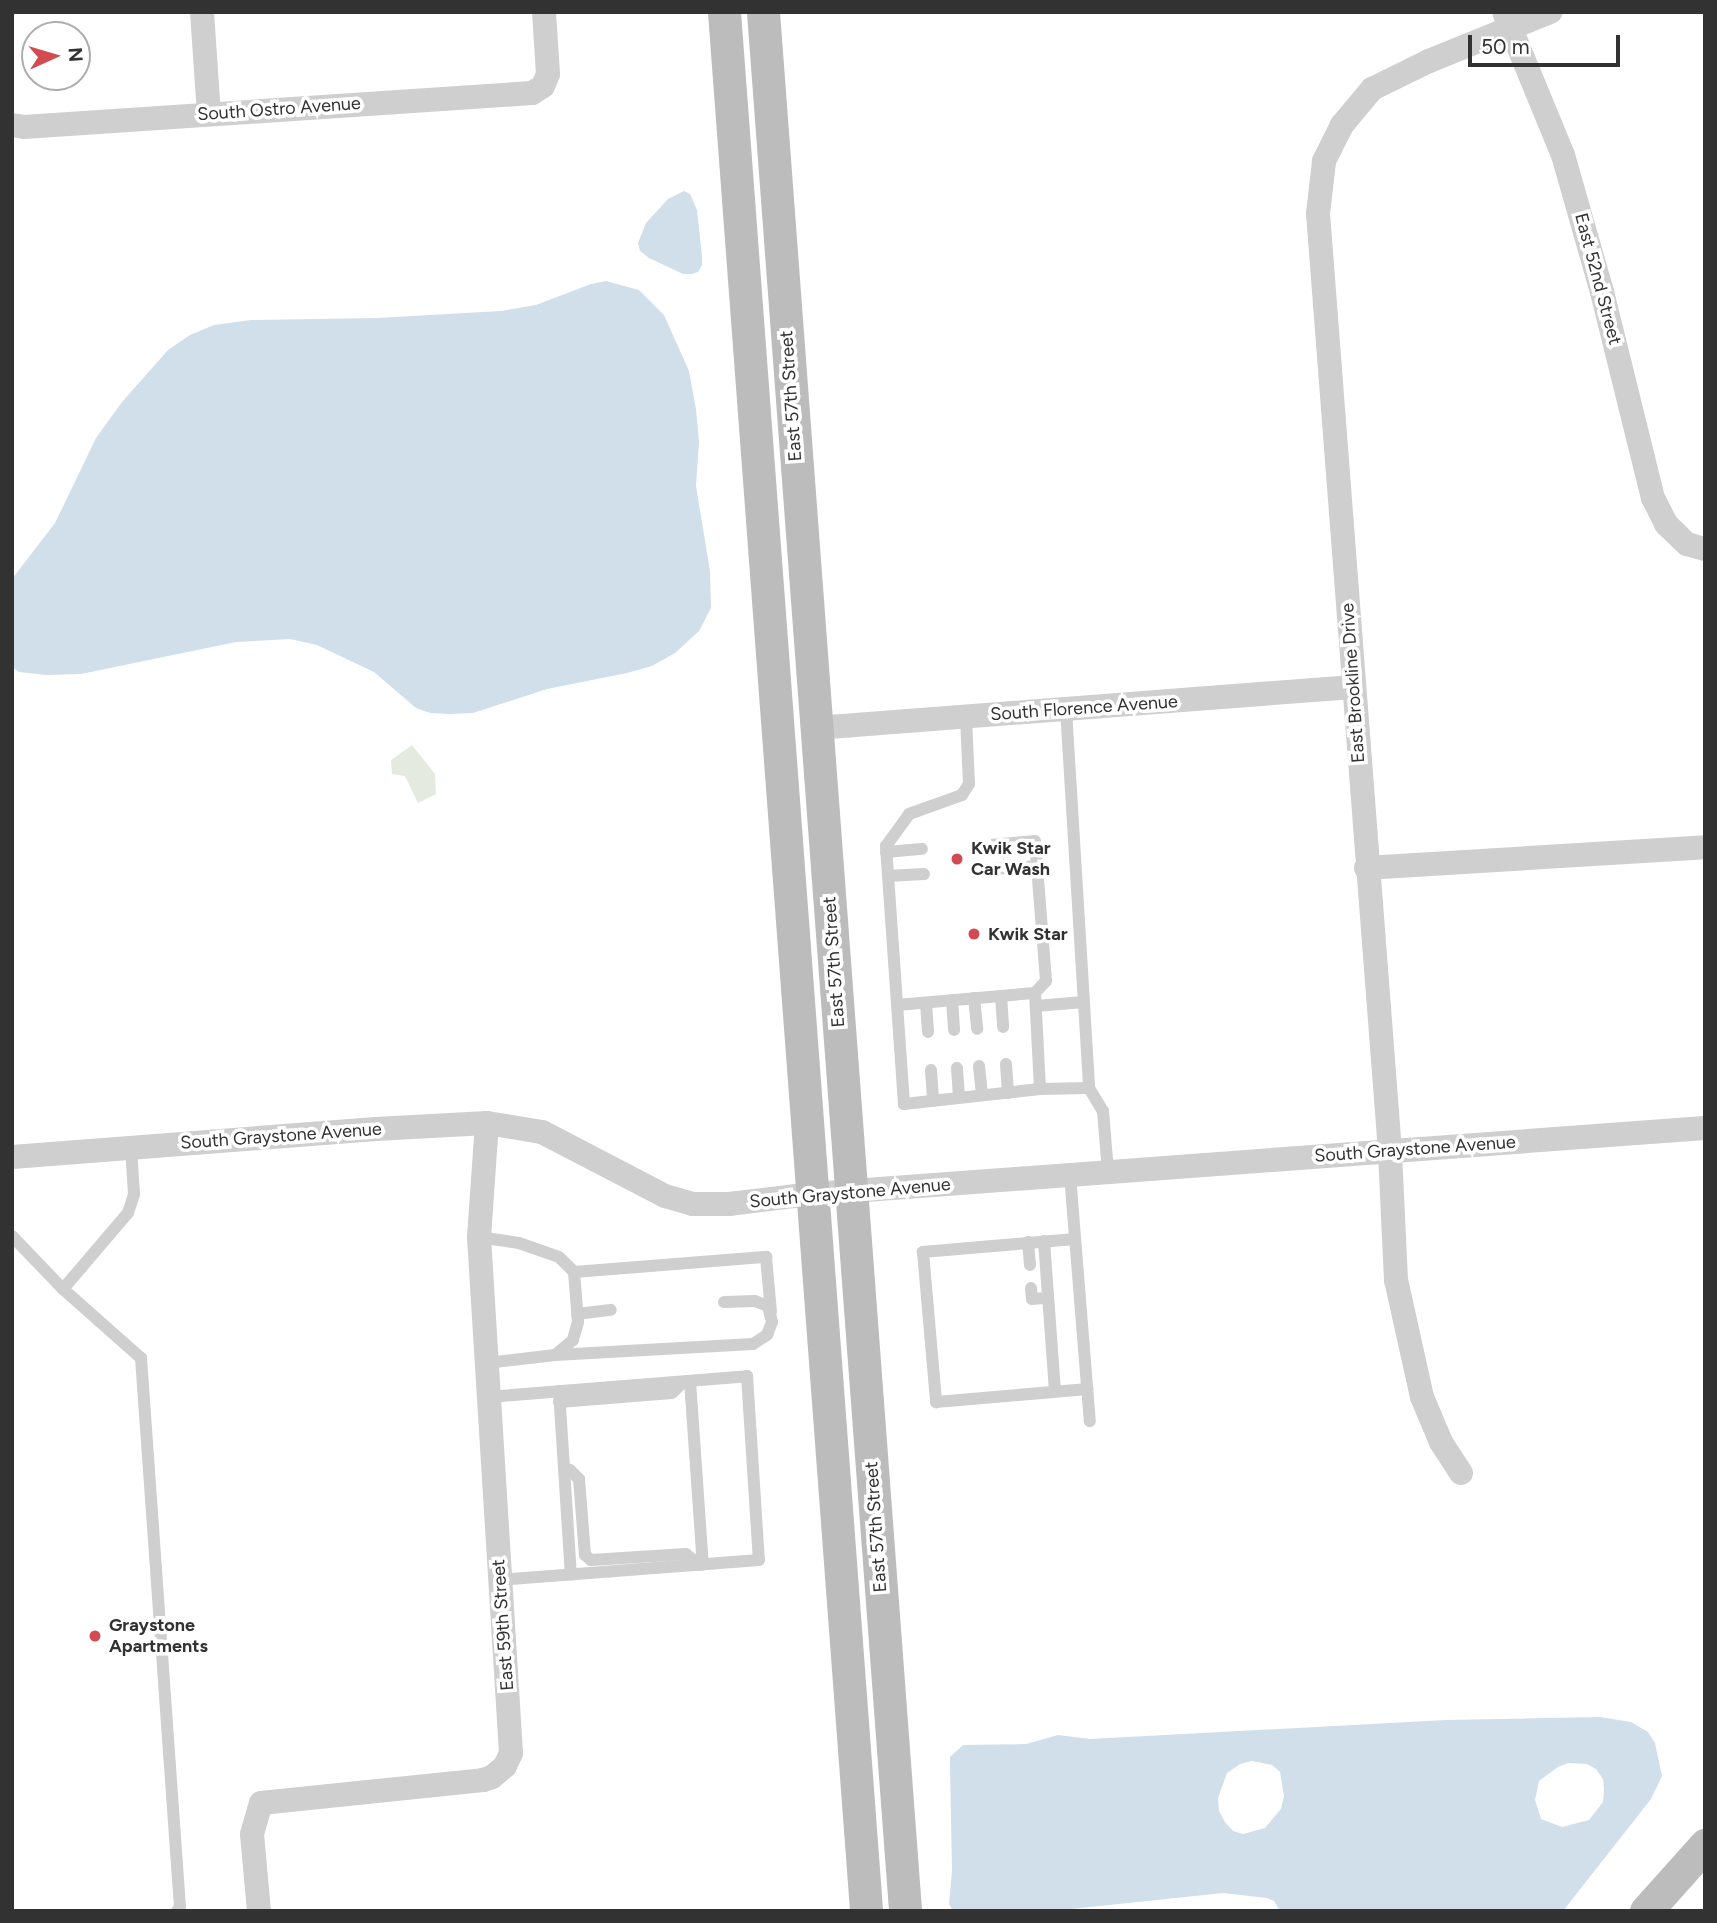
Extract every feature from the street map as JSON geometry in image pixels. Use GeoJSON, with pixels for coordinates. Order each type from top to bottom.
{"type":"FeatureCollection","features":[{"type":"Feature","properties":{"kind":"main road"},"geometry":{"type":"LineString","coordinates":[[724,12],[866,1911]]}},
{"type":"Feature","properties":{"kind":"main road","name":"East 57th Street"},"geometry":{"type":"LineString","coordinates":[[763,12],[905,1911]]}},
{"type":"Feature","properties":{"kind":"main road"},"geometry":{"type":"LineString","coordinates":[[1646,1911],[1705,1845]]}},
{"type":"Feature","properties":{"kind":"street"},"geometry":{"type":"LineString","coordinates":[[202,12],[209,114]]}},
{"type":"Feature","properties":{"kind":"street","name":"South Ostro Avenue"},"geometry":{"type":"LineString","coordinates":[[12,125],[24,127],[532,93],[543,86],[548,61],[544,12]]}},
{"type":"Feature","properties":{"kind":"street","name":"East Brookline Drive"},"geometry":{"type":"LineString","coordinates":[[1461,1473],[1441,1442],[1422,1397],[1404,1327],[1396,1280],[1390,1151],[1366,868],[1318,214],[1324,161],[1342,125],[1372,89],[1507,20],[1550,12]]}},
{"type":"Feature","properties":{"kind":"street","name":"East 52nd Street"},"geometry":{"type":"LineString","coordinates":[[1507,20],[1563,155],[1602,292],[1653,498],[1665,524],[1696,546]]}},
{"type":"Feature","properties":{"kind":"street","name":"South Florence Avenue"},"geometry":{"type":"LineString","coordinates":[[816,728],[1353,687]]}},
{"type":"Feature","properties":{"kind":"street"},"geometry":{"type":"LineString","coordinates":[[1366,868],[1705,847]]}},
{"type":"Feature","properties":{"kind":"street","name":"South Graystone Avenue"},"geometry":{"type":"LineString","coordinates":[[12,1157],[487,1123],[542,1132],[665,1196],[693,1204],[729,1204],[812,1194],[1705,1128]]}},
{"type":"Feature","properties":{"kind":"street","name":"East 59th Street"},"geometry":{"type":"LineString","coordinates":[[259,1911],[252,1834],[261,1803],[483,1780],[492,1777],[505,1766],[511,1745],[479,1237],[487,1123]]}},
{"type":"Feature","properties":{"kind":"lane"},"geometry":{"type":"LineString","coordinates":[[1066,709],[1089,1088],[1103,1111],[1108,1172]]}},
{"type":"Feature","properties":{"kind":"lane"},"geometry":{"type":"LineString","coordinates":[[966,717],[969,784],[962,796],[909,814],[886,846],[904,1104],[1040,1089],[1089,1088]]}},
{"type":"Feature","properties":{"kind":"lane"},"geometry":{"type":"LineString","coordinates":[[897,1006],[1035,993],[1046,981],[1035,841],[991,845]]}},
{"type":"Feature","properties":{"kind":"lane"},"geometry":{"type":"LineString","coordinates":[[886,852],[922,849]]}},
{"type":"Feature","properties":{"kind":"lane"},"geometry":{"type":"LineString","coordinates":[[992,869],[1037,866]]}},
{"type":"Feature","properties":{"kind":"lane"},"geometry":{"type":"LineString","coordinates":[[888,876],[924,874]]}},
{"type":"Feature","properties":{"kind":"lane"},"geometry":{"type":"LineString","coordinates":[[1035,993],[1040,1089]]}},
{"type":"Feature","properties":{"kind":"lane"},"geometry":{"type":"LineString","coordinates":[[1001,996],[1003,1027]]}},
{"type":"Feature","properties":{"kind":"lane"},"geometry":{"type":"LineString","coordinates":[[974,998],[977,1029]]}},
{"type":"Feature","properties":{"kind":"lane"},"geometry":{"type":"LineString","coordinates":[[952,1000],[954,1030]]}},
{"type":"Feature","properties":{"kind":"lane"},"geometry":{"type":"LineString","coordinates":[[1036,1006],[1084,1002]]}},
{"type":"Feature","properties":{"kind":"lane"},"geometry":{"type":"LineString","coordinates":[[926,1003],[928,1032]]}},
{"type":"Feature","properties":{"kind":"lane"},"geometry":{"type":"LineString","coordinates":[[1006,1064],[1008,1093]]}},
{"type":"Feature","properties":{"kind":"lane"},"geometry":{"type":"LineString","coordinates":[[979,1066],[982,1096]]}},
{"type":"Feature","properties":{"kind":"lane"},"geometry":{"type":"LineString","coordinates":[[957,1068],[959,1098]]}},
{"type":"Feature","properties":{"kind":"lane"},"geometry":{"type":"LineString","coordinates":[[931,1070],[933,1101]]}},
{"type":"Feature","properties":{"kind":"lane"},"geometry":{"type":"LineString","coordinates":[[63,1289],[128,1213],[134,1194],[131,1147]]}},
{"type":"Feature","properties":{"kind":"lane"},"geometry":{"type":"LineString","coordinates":[[1070,1175],[1090,1421]]}},
{"type":"Feature","properties":{"kind":"lane"},"geometry":{"type":"LineString","coordinates":[[12,1236],[63,1289],[141,1358],[180,1893],[180,1907],[177,1911]]}},
{"type":"Feature","properties":{"kind":"lane"},"geometry":{"type":"LineString","coordinates":[[479,1237],[519,1243],[559,1257],[574,1272],[577,1314],[573,1340],[555,1355]]}},
{"type":"Feature","properties":{"kind":"lane"},"geometry":{"type":"LineString","coordinates":[[1075,1239],[923,1252],[936,1402],[1087,1389]]}},
{"type":"Feature","properties":{"kind":"lane"},"geometry":{"type":"LineString","coordinates":[[1044,1241],[1055,1392]]}},
{"type":"Feature","properties":{"kind":"lane"},"geometry":{"type":"LineString","coordinates":[[1028,1242],[1030,1265]]}},
{"type":"Feature","properties":{"kind":"lane"},"geometry":{"type":"LineString","coordinates":[[486,1363],[555,1355],[753,1344],[771,1329],[766,1257],[574,1272]]}},
{"type":"Feature","properties":{"kind":"lane"},"geometry":{"type":"LineString","coordinates":[[1031,1288],[1032,1299],[1048,1298]]}},
{"type":"Feature","properties":{"kind":"lane"},"geometry":{"type":"LineString","coordinates":[[724,1302],[762,1302],[771,1314]]}},
{"type":"Feature","properties":{"kind":"lane"},"geometry":{"type":"LineString","coordinates":[[577,1314],[611,1310]]}},
{"type":"Feature","properties":{"kind":"lane"},"geometry":{"type":"LineString","coordinates":[[488,1397],[559,1397],[747,1376],[759,1560],[500,1580]]}},
{"type":"Feature","properties":{"kind":"lane"},"geometry":{"type":"LineString","coordinates":[[687,1381],[701,1565]]}},
{"type":"Feature","properties":{"kind":"lane"},"geometry":{"type":"LineString","coordinates":[[559,1397],[571,1574]]}},
{"type":"Feature","properties":{"kind":"lane"},"geometry":{"type":"LineString","coordinates":[[564,1468],[579,1479],[585,1555],[591,1560],[686,1554],[701,1565]]}},
{"type":"Feature","properties":{"kind":"shaded area"},"geometry":{"type":"Polygon","coordinates":[[[684,191],[690,194],[697,210],[702,256],[702,265],[698,272],[692,274],[683,274],[649,258],[640,251],[638,243],[646,223],[668,199],[684,191]]]}},
{"type":"Feature","properties":{"kind":"shaded area"},"geometry":{"type":"Polygon","coordinates":[[[606,281],[639,290],[664,315],[689,371],[699,442],[696,486],[710,571],[711,608],[699,631],[675,653],[652,666],[627,673],[547,689],[473,713],[449,714],[430,713],[416,708],[374,672],[317,645],[290,639],[236,642],[81,674],[46,675],[19,672],[12,667],[12,579],[55,523],[96,438],[122,402],[168,350],[190,335],[214,325],[251,320],[377,318],[501,311],[536,305],[606,281]]]}},
{"type":"Feature","properties":{"kind":"shaded area"},"geometry":{"type":"Polygon","coordinates":[[[412,745],[435,774],[436,794],[418,803],[405,776],[392,774],[391,760],[412,745]]]}},
{"type":"Feature","properties":{"kind":"shaded area"},"geometry":{"type":"Polygon","coordinates":[[[1600,1717],[1631,1722],[1648,1732],[1655,1743],[1662,1776],[1651,1799],[1563,1911],[1280,1911],[1274,1901],[1267,1898],[1223,1893],[1052,1911],[953,1911],[949,1904],[952,1871],[950,1757],[963,1745],[1026,1744],[1058,1735],[1090,1739],[1446,1720],[1600,1717]],[[1252,1761],[1240,1764],[1227,1773],[1218,1798],[1219,1811],[1225,1822],[1233,1831],[1243,1834],[1265,1828],[1281,1809],[1284,1796],[1280,1772],[1272,1765],[1252,1761]],[[1568,1763],[1539,1781],[1535,1800],[1541,1819],[1562,1827],[1589,1820],[1603,1802],[1603,1779],[1596,1769],[1587,1764],[1568,1763]]]}},
{"type":"Feature","properties":{"kind":"place","name":"Kwik Star Car Wash"},"geometry":{"type":"Point","coordinates":[957,859]}},
{"type":"Feature","properties":{"kind":"place","name":"Kwik Star"},"geometry":{"type":"Point","coordinates":[974,934]}},
{"type":"Feature","properties":{"kind":"place","name":"Graystone Apartments"},"geometry":{"type":"Point","coordinates":[95,1636]}}]}
